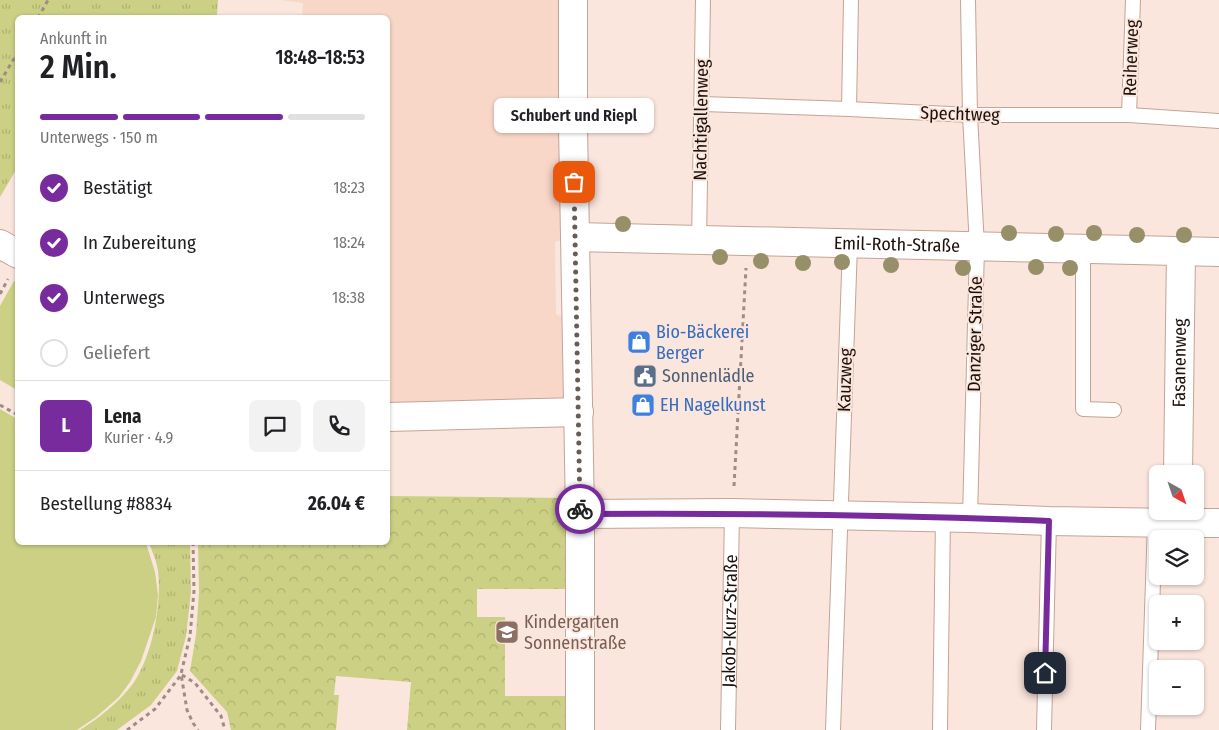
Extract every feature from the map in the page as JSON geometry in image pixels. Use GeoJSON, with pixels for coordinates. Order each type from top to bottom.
{"type":"FeatureCollection","features":[{"type":"Feature","properties":{"kind":"street"},"geometry":{"type":"LineString","coordinates":[[573,0],[573,126],[580,514],[580,730]]}},
{"type":"Feature","properties":{"kind":"street","name":"Emil-Roth-Straße"},"geometry":{"type":"LineString","coordinates":[[575,238],[1219,252]]}},
{"type":"Feature","properties":{"kind":"street"},"geometry":{"type":"LineString","coordinates":[[0,244],[13,265]]}},
{"type":"Feature","properties":{"kind":"street","name":"Fasanenweg"},"geometry":{"type":"LineString","coordinates":[[1178,465],[1181,252]]}},
{"type":"Feature","properties":{"kind":"street"},"geometry":{"type":"LineString","coordinates":[[390,416],[579,412]]}},
{"type":"Feature","properties":{"kind":"street"},"geometry":{"type":"LineString","coordinates":[[580,514],[840,515],[1049,521],[1149,519]]}},
{"type":"Feature","properties":{"kind":"street"},"geometry":{"type":"LineString","coordinates":[[1186,520],[1219,522]]}},
{"type":"Feature","properties":{"kind":"lane","name":"Nachtigallenweg"},"geometry":{"type":"LineString","coordinates":[[700,241],[703,0]]}},
{"type":"Feature","properties":{"kind":"lane"},"geometry":{"type":"LineString","coordinates":[[849,109],[851,0]]}},
{"type":"Feature","properties":{"kind":"lane","name":"Danziger Straße"},"geometry":{"type":"LineString","coordinates":[[968,0],[970,115],[977,248],[970,518]]}},
{"type":"Feature","properties":{"kind":"lane","name":"Reiherweg"},"geometry":{"type":"LineString","coordinates":[[1129,115],[1133,0]]}},
{"type":"Feature","properties":{"kind":"lane","name":"Spechtweg"},"geometry":{"type":"LineString","coordinates":[[702,104],[970,115],[1129,115],[1219,121]]}},
{"type":"Feature","properties":{"kind":"lane","name":"Kauzweg"},"geometry":{"type":"LineString","coordinates":[[840,515],[850,245]]}},
{"type":"Feature","properties":{"kind":"lane"},"geometry":{"type":"LineString","coordinates":[[1083,249],[1083,409],[1114,410]]}},
{"type":"Feature","properties":{"kind":"lane","name":"Jakob-Kurz-Straße"},"geometry":{"type":"LineString","coordinates":[[728,730],[732,514]]}},
{"type":"Feature","properties":{"kind":"lane"},"geometry":{"type":"LineString","coordinates":[[833,730],[840,515]]}},
{"type":"Feature","properties":{"kind":"lane"},"geometry":{"type":"LineString","coordinates":[[940,730],[943,518]]}},
{"type":"Feature","properties":{"kind":"lane"},"geometry":{"type":"LineString","coordinates":[[1148,730],[1170,520]]}},
{"type":"Feature","properties":{"kind":"lane"},"geometry":{"type":"LineString","coordinates":[[1044,730],[1049,521]]}},
{"type":"Feature","properties":{"kind":"path"},"geometry":{"type":"LineString","coordinates":[[40,15],[48,0]]}},
{"type":"Feature","properties":{"kind":"path"},"geometry":{"type":"LineString","coordinates":[[0,82],[15,57]]}},
{"type":"Feature","properties":{"kind":"path"},"geometry":{"type":"LineString","coordinates":[[732,514],[748,242]]}},
{"type":"Feature","properties":{"kind":"path"},"geometry":{"type":"LineString","coordinates":[[0,294],[13,265]]}},
{"type":"Feature","properties":{"kind":"path"},"geometry":{"type":"LineString","coordinates":[[0,405],[15,413]]}},
{"type":"Feature","properties":{"kind":"path"},"geometry":{"type":"LineString","coordinates":[[193,545],[194,591],[191,627],[181,674],[187,710],[198,730]]}},
{"type":"Feature","properties":{"kind":"path"},"geometry":{"type":"LineString","coordinates":[[127,730],[155,709],[181,674]]}},
{"type":"Feature","properties":{"kind":"path"},"geometry":{"type":"LineString","coordinates":[[181,674],[195,684],[221,716],[225,730]]}},
{"type":"Feature","properties":{"kind":"shaded area"},"geometry":{"type":"Polygon","coordinates":[[[280,0],[568,0],[571,237],[555,242],[556,314],[571,321],[573,408],[390,412],[390,15],[302,15],[303,3],[280,0]]]}},
{"type":"Feature","properties":{"kind":"green space"},"geometry":{"type":"Polygon","coordinates":[[[0,0],[218,0],[217,15],[15,15],[15,171],[0,197],[0,0]]]}},
{"type":"Feature","properties":{"kind":"green space"},"geometry":{"type":"Polygon","coordinates":[[[15,282],[15,389],[0,380],[0,306],[15,282]]]}},
{"type":"Feature","properties":{"kind":"green space"},"geometry":{"type":"Polygon","coordinates":[[[0,409],[15,418],[15,545],[147,545],[155,572],[158,595],[156,617],[141,661],[130,682],[119,697],[96,717],[77,730],[0,730],[0,409]]]}},
{"type":"Feature","properties":{"kind":"green space"},"geometry":{"type":"Polygon","coordinates":[[[390,496],[566,498],[566,589],[477,589],[477,617],[505,617],[505,696],[565,696],[565,730],[407,730],[411,682],[336,676],[334,695],[339,695],[336,730],[231,730],[227,712],[190,671],[196,635],[199,592],[198,545],[390,545],[390,496]]]}},
{"type":"Feature","properties":{"kind":"green space"},"geometry":{"type":"Polygon","coordinates":[[[150,545],[190,545],[191,592],[186,636],[177,671],[151,705],[117,730],[80,730],[121,698],[132,685],[145,661],[157,615],[159,585],[150,545]]]}},
{"type":"Feature","properties":{"kind":"way so far"},"geometry":{"type":"LineString","coordinates":[[574,182],[580,509]]}},
{"type":"Feature","properties":{"kind":"place","name":"Schubert und Riepl"},"geometry":{"type":"Point","coordinates":[574,182]}},
{"type":"Feature","properties":{"kind":"place","name":"Bio-Bäckerei Berger"},"geometry":{"type":"Point","coordinates":[639,342]}},
{"type":"Feature","properties":{"kind":"place","name":"Sonnenlädle"},"geometry":{"type":"Point","coordinates":[645,376]}},
{"type":"Feature","properties":{"kind":"place","name":"EH Nagelkunst"},"geometry":{"type":"Point","coordinates":[643,405]}},
{"type":"Feature","properties":{"kind":"place","name":"Kindergarten Sonnenstraße"},"geometry":{"type":"Point","coordinates":[507,632]}},
{"type":"Feature","properties":{"kind":"route"},"geometry":{"type":"LineString","coordinates":[[580,509],[580,514],[732,514],[1049,521],[1045,673]]}}]}
